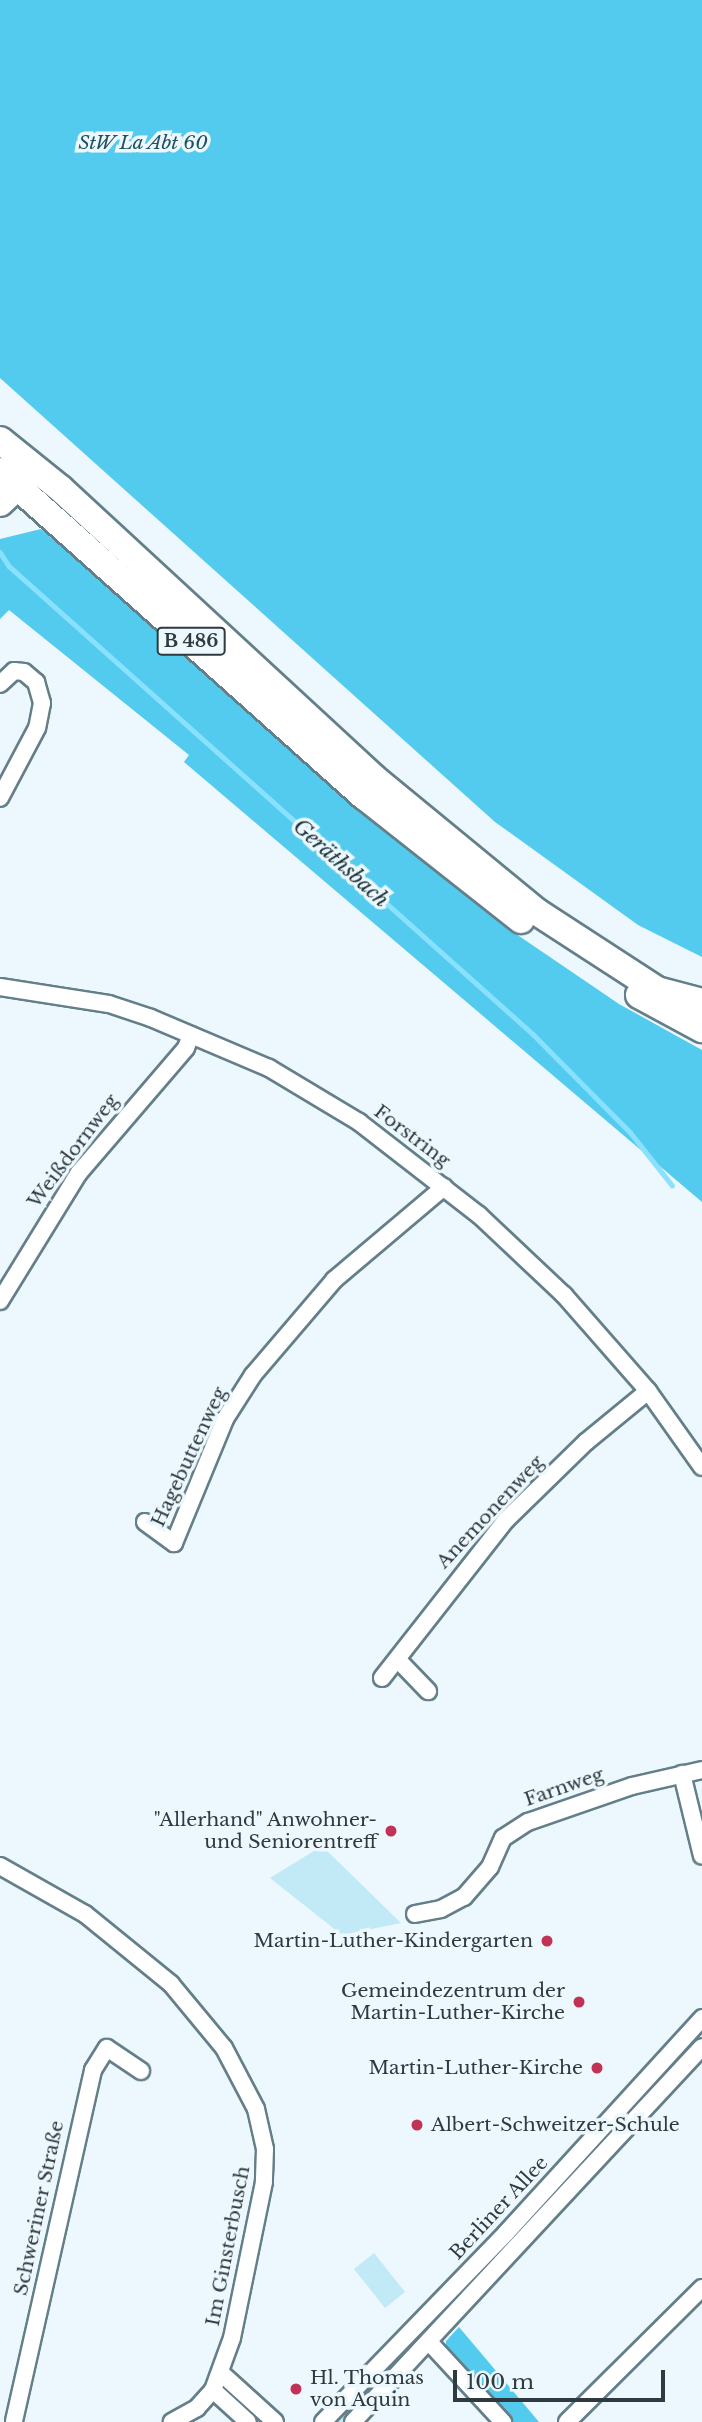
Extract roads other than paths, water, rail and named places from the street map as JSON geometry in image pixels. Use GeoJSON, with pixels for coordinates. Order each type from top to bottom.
{"type":"FeatureCollection","features":[{"type":"Feature","properties":{"kind":"main road","name":"B 486"},"geometry":{"type":"LineString","coordinates":[[0,440],[37,470],[374,778],[537,912],[657,989],[699,1020]]}},
{"type":"Feature","properties":{"kind":"main road"},"geometry":{"type":"LineString","coordinates":[[5,483],[37,470]]}},
{"type":"Feature","properties":{"kind":"main road","name":"B 486"},"geometry":{"type":"LineString","coordinates":[[5,483],[364,796],[456,871],[593,970],[699,1020]]}},
{"type":"Feature","properties":{"kind":"street"},"geometry":{"type":"LineString","coordinates":[[0,684],[14,671],[30,675],[41,691],[37,728],[0,798]]}},
{"type":"Feature","properties":{"kind":"street","name":"Forstring"},"geometry":{"type":"LineString","coordinates":[[0,987],[109,1004],[269,1068],[334,1105],[444,1186],[554,1285],[648,1391],[702,1467]]}},
{"type":"Feature","properties":{"kind":"street","name":"Weißdornweg"},"geometry":{"type":"LineString","coordinates":[[0,1301],[78,1174],[186,1048],[191,1035]]}},
{"type":"Feature","properties":{"kind":"street","name":"Hagebuttenweg"},"geometry":{"type":"LineString","coordinates":[[145,1522],[174,1543],[225,1419],[253,1375],[334,1280],[444,1186]]}},
{"type":"Feature","properties":{"kind":"street","name":"Anemonenweg"},"geometry":{"type":"LineString","coordinates":[[382,1678],[399,1661],[435,1606],[506,1520],[586,1442],[648,1391]]}},
{"type":"Feature","properties":{"kind":"street"},"geometry":{"type":"LineString","coordinates":[[399,1661],[428,1691]]}},
{"type":"Feature","properties":{"kind":"street","name":"Farnweg"},"geometry":{"type":"LineString","coordinates":[[415,1914],[441,1909],[464,1898],[490,1867],[512,1830],[577,1803],[702,1770]]}},
{"type":"Feature","properties":{"kind":"street"},"geometry":{"type":"LineString","coordinates":[[681,1774],[702,1856]]}},
{"type":"Feature","properties":{"kind":"street","name":"Im Ginsterbusch"},"geometry":{"type":"LineString","coordinates":[[0,1866],[85,1914],[145,1960],[204,2021],[250,2092],[265,2149],[264,2182],[221,2373],[213,2390]]}},
{"type":"Feature","properties":{"kind":"street","name":"Berliner Allee"},"geometry":{"type":"LineString","coordinates":[[323,2422],[487,2253],[702,2018]]}},
{"type":"Feature","properties":{"kind":"street","name":"Berliner Allee"},"geometry":{"type":"LineString","coordinates":[[353,2422],[430,2343],[450,2316],[702,2047]]}},
{"type":"Feature","properties":{"kind":"street","name":"Schweriner Straße"},"geometry":{"type":"LineString","coordinates":[[15,2421],[93,2070],[107,2048],[141,2071]]}},
{"type":"Feature","properties":{"kind":"street"},"geometry":{"type":"LineString","coordinates":[[567,2422],[702,2288]]}},
{"type":"Feature","properties":{"kind":"street"},"geometry":{"type":"LineString","coordinates":[[430,2343],[503,2422]]}},
{"type":"Feature","properties":{"kind":"street"},"geometry":{"type":"LineString","coordinates":[[221,2373],[275,2422]]}},
{"type":"Feature","properties":{"kind":"street"},"geometry":{"type":"LineString","coordinates":[[173,2422],[197,2408],[213,2390],[248,2422]]}},
{"type":"Feature","properties":{"kind":"street"},"geometry":{"type":"LineString","coordinates":[[0,2412],[15,2421]]}},
{"type":"Feature","properties":{"kind":"waterway","name":"Geräthsbach"},"geometry":{"type":"LineString","coordinates":[[0,552],[9,566],[533,1034],[630,1132],[672,1185]]}},
{"type":"Feature","properties":{"kind":"place","name":"\"Allerhand\" Anwohner- und Seniorentreff"},"geometry":{"type":"Point","coordinates":[391,1831]}},
{"type":"Feature","properties":{"kind":"place","name":"Martin-Luther-Kindergarten"},"geometry":{"type":"Point","coordinates":[547,1941]}},
{"type":"Feature","properties":{"kind":"place","name":"Gemeindezentrum der Martin-Luther-Kirche"},"geometry":{"type":"Point","coordinates":[579,2002]}},
{"type":"Feature","properties":{"kind":"place","name":"Martin-Luther-Kirche"},"geometry":{"type":"Point","coordinates":[597,2068]}},
{"type":"Feature","properties":{"kind":"place","name":"Albert-Schweitzer-Schule"},"geometry":{"type":"Point","coordinates":[417,2125]}},
{"type":"Feature","properties":{"kind":"place","name":"Hl. Thomas von Aquin"},"geometry":{"type":"Point","coordinates":[296,2389]}},
{"type":"Feature","properties":{"kind":"park label","name":"StW La Abt 60"},"geometry":{"type":"Point","coordinates":[143,143]}}]}
